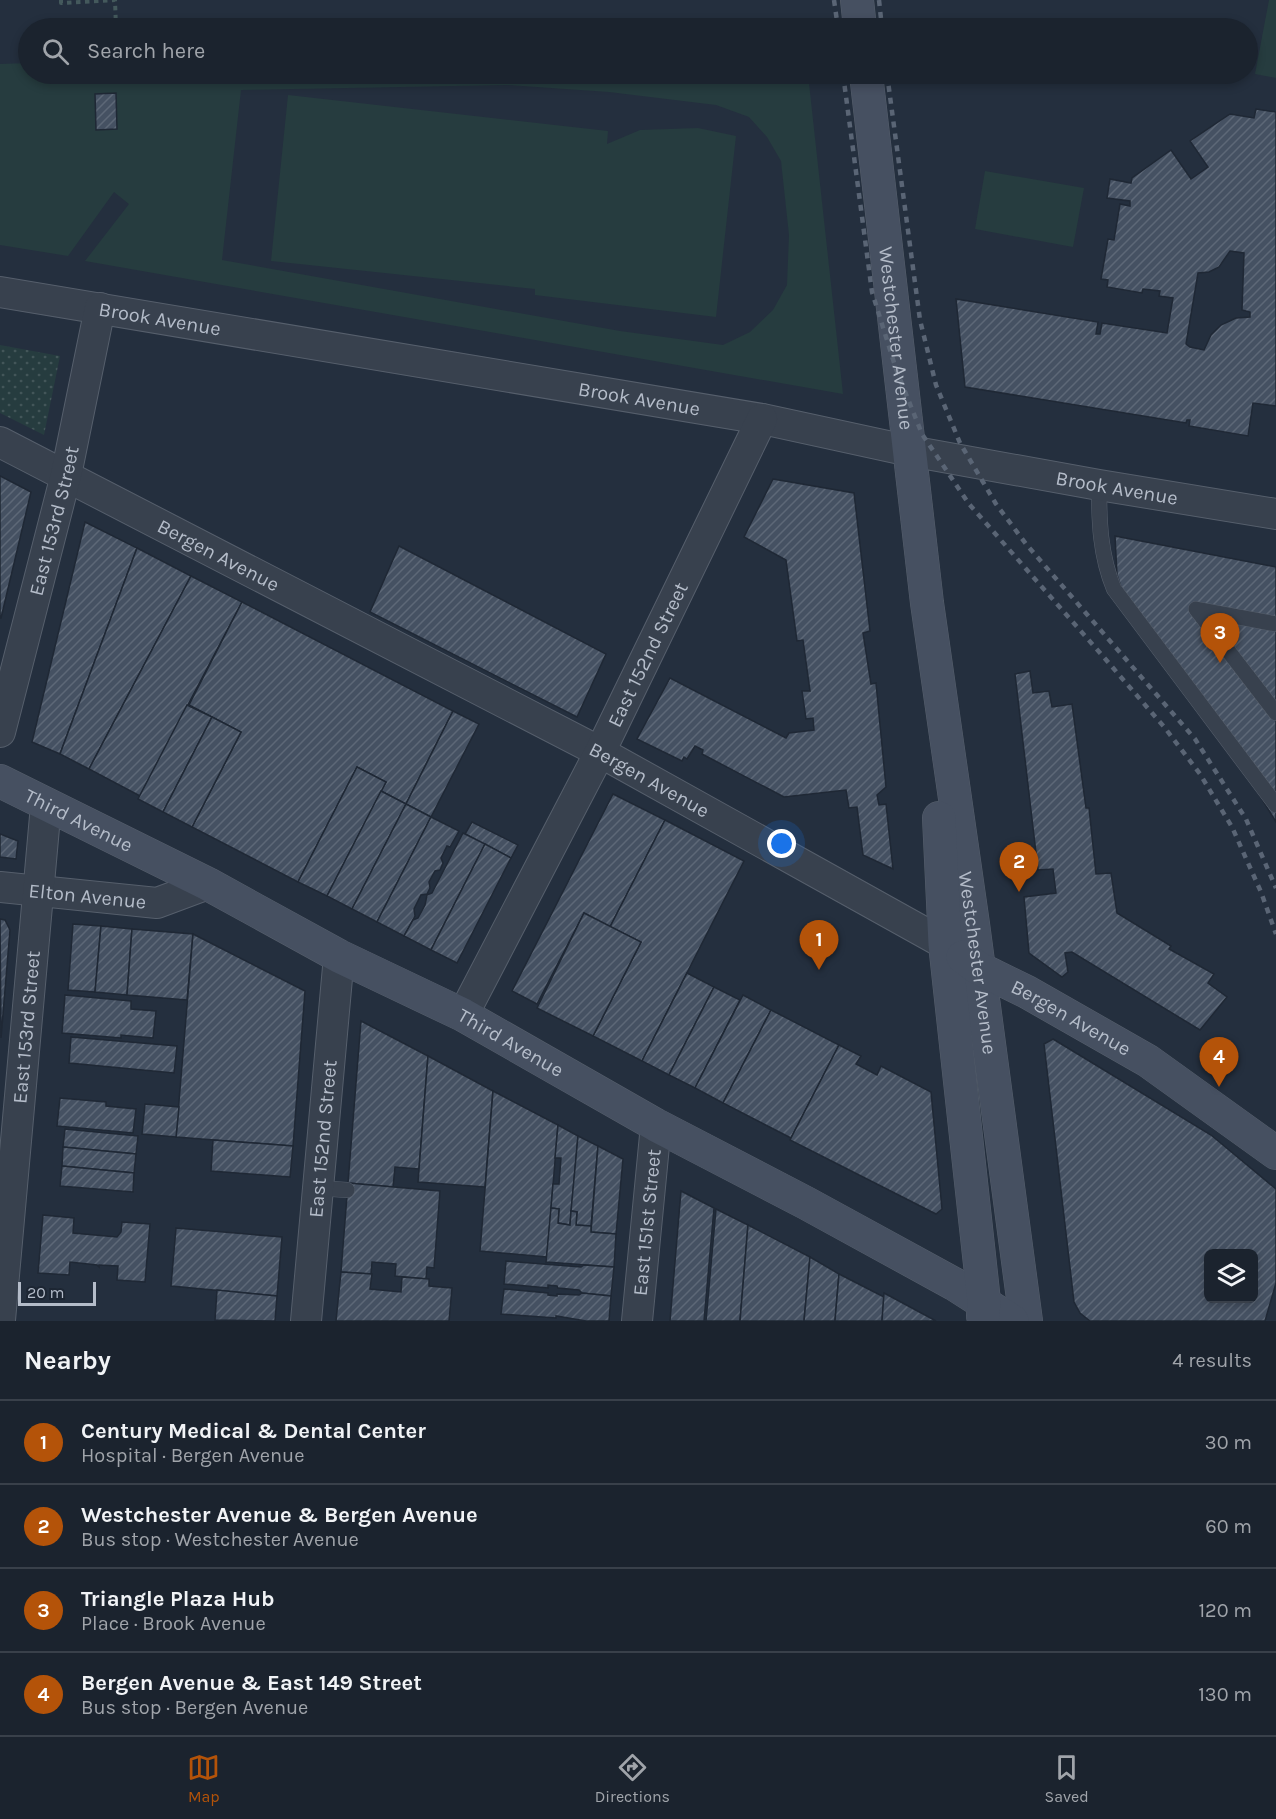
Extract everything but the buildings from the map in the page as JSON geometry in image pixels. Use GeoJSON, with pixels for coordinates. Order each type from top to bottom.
{"type":"FeatureCollection","features":[{"type":"Feature","properties":{"kind":"main road"},"geometry":{"type":"LineString","coordinates":[[857,0],[859,18]]}},
{"type":"Feature","properties":{"kind":"main road","name":"Westchester Avenue"},"geometry":{"type":"LineString","coordinates":[[867,84],[927,603],[1026,1321]]}},
{"type":"Feature","properties":{"kind":"main road","name":"Westchester Avenue"},"geometry":{"type":"LineString","coordinates":[[927,603],[945,944],[983,1311]]}},
{"type":"Feature","properties":{"kind":"main road","name":"Third Avenue"},"geometry":{"type":"LineString","coordinates":[[0,781],[208,884],[339,956],[463,1015],[656,1125],[806,1203],[983,1311],[1012,1321]]}},
{"type":"Feature","properties":{"kind":"main road","name":"Bergen Avenue"},"geometry":{"type":"LineString","coordinates":[[945,944],[978,968],[1028,992],[1148,1061],[1276,1153]]}},
{"type":"Feature","properties":{"kind":"street","name":"Brook Avenue"},"geometry":{"type":"LineString","coordinates":[[0,292],[762,419],[910,451],[1276,514]]}},
{"type":"Feature","properties":{"kind":"street","name":"East 153rd Street"},"geometry":{"type":"LineString","coordinates":[[0,732],[66,475],[100,308]]}},
{"type":"Feature","properties":{"kind":"street","name":"East 152nd Street"},"geometry":{"type":"LineString","coordinates":[[463,1015],[600,752],[762,419]]}},
{"type":"Feature","properties":{"kind":"street","name":"Bergen Avenue"},"geometry":{"type":"LineString","coordinates":[[0,442],[600,752],[945,944]]}},
{"type":"Feature","properties":{"kind":"street","name":"East 153rd Street"},"geometry":{"type":"LineString","coordinates":[[0,1320],[46,805]]}},
{"type":"Feature","properties":{"kind":"street","name":"Elton Avenue"},"geometry":{"type":"LineString","coordinates":[[0,887],[157,903],[208,884]]}},
{"type":"Feature","properties":{"kind":"street","name":"East 152nd Street"},"geometry":{"type":"LineString","coordinates":[[306,1321],[333,1189],[339,956]]}},
{"type":"Feature","properties":{"kind":"street","name":"East 151st Street"},"geometry":{"type":"LineString","coordinates":[[637,1321],[656,1125]]}},
{"type":"Feature","properties":{"kind":"lane"},"geometry":{"type":"LineString","coordinates":[[1099,485],[1098,522],[1102,552],[1114,589],[1276,805]]}},
{"type":"Feature","properties":{"kind":"lane"},"geometry":{"type":"LineString","coordinates":[[1276,624],[1196,609],[1269,697],[1276,713]]}},
{"type":"Feature","properties":{"kind":"path"},"geometry":{"type":"LineString","coordinates":[[61,0],[61,3],[115,0],[116,18]]}},
{"type":"Feature","properties":{"kind":"green space"},"geometry":{"type":"Polygon","coordinates":[[[1269,0],[1276,0],[1276,78],[1258,75],[1258,58],[1269,0]]]}},
{"type":"Feature","properties":{"kind":"green space"},"geometry":{"type":"Polygon","coordinates":[[[18,63],[18,84],[809,84],[843,394],[85,261],[129,204],[114,192],[68,256],[0,245],[0,64],[18,63]],[[508,85],[241,90],[222,260],[620,331],[723,345],[750,332],[773,310],[787,285],[789,235],[781,161],[767,137],[749,117],[716,105],[609,92],[508,85]]]}},
{"type":"Feature","properties":{"kind":"green space"},"geometry":{"type":"Polygon","coordinates":[[[288,95],[608,131],[607,144],[640,130],[698,128],[736,136],[716,317],[535,295],[535,289],[271,261],[288,95]]]}},
{"type":"Feature","properties":{"kind":"green space"},"geometry":{"type":"Polygon","coordinates":[[[985,171],[1084,188],[1073,247],[975,229],[985,171]]]}},
{"type":"Feature","properties":{"kind":"green space"},"geometry":{"type":"Polygon","coordinates":[[[0,345],[60,356],[44,435],[0,413],[0,345]]]}},
{"type":"Feature","properties":{"kind":"railway"},"geometry":{"type":"LineString","coordinates":[[834,0],[837,18]]}},
{"type":"Feature","properties":{"kind":"railway"},"geometry":{"type":"LineString","coordinates":[[879,0],[881,18]]}},
{"type":"Feature","properties":{"kind":"railway"},"geometry":{"type":"LineString","coordinates":[[844,84],[872,292],[896,369],[922,434],[969,504],[1165,728],[1200,774],[1232,827],[1261,892],[1276,934]]}},
{"type":"Feature","properties":{"kind":"railway"},"geometry":{"type":"LineString","coordinates":[[888,84],[920,320],[936,385],[960,443],[996,504],[1026,544],[1195,739],[1246,819],[1276,888]]}},
{"type":"Feature","properties":{"kind":"place","name":"Triangle Plaza Hub"},"geometry":{"type":"Point","coordinates":[1220,663]}},
{"type":"Feature","properties":{"kind":"place","name":"Westchester Avenue & Bergen Avenue"},"geometry":{"type":"Point","coordinates":[1019,892]}},
{"type":"Feature","properties":{"kind":"place","name":"Century Medical & Dental Center"},"geometry":{"type":"Point","coordinates":[819,970]}},
{"type":"Feature","properties":{"kind":"place","name":"Bergen Avenue & East 149 Street"},"geometry":{"type":"Point","coordinates":[1219,1087]}}]}
